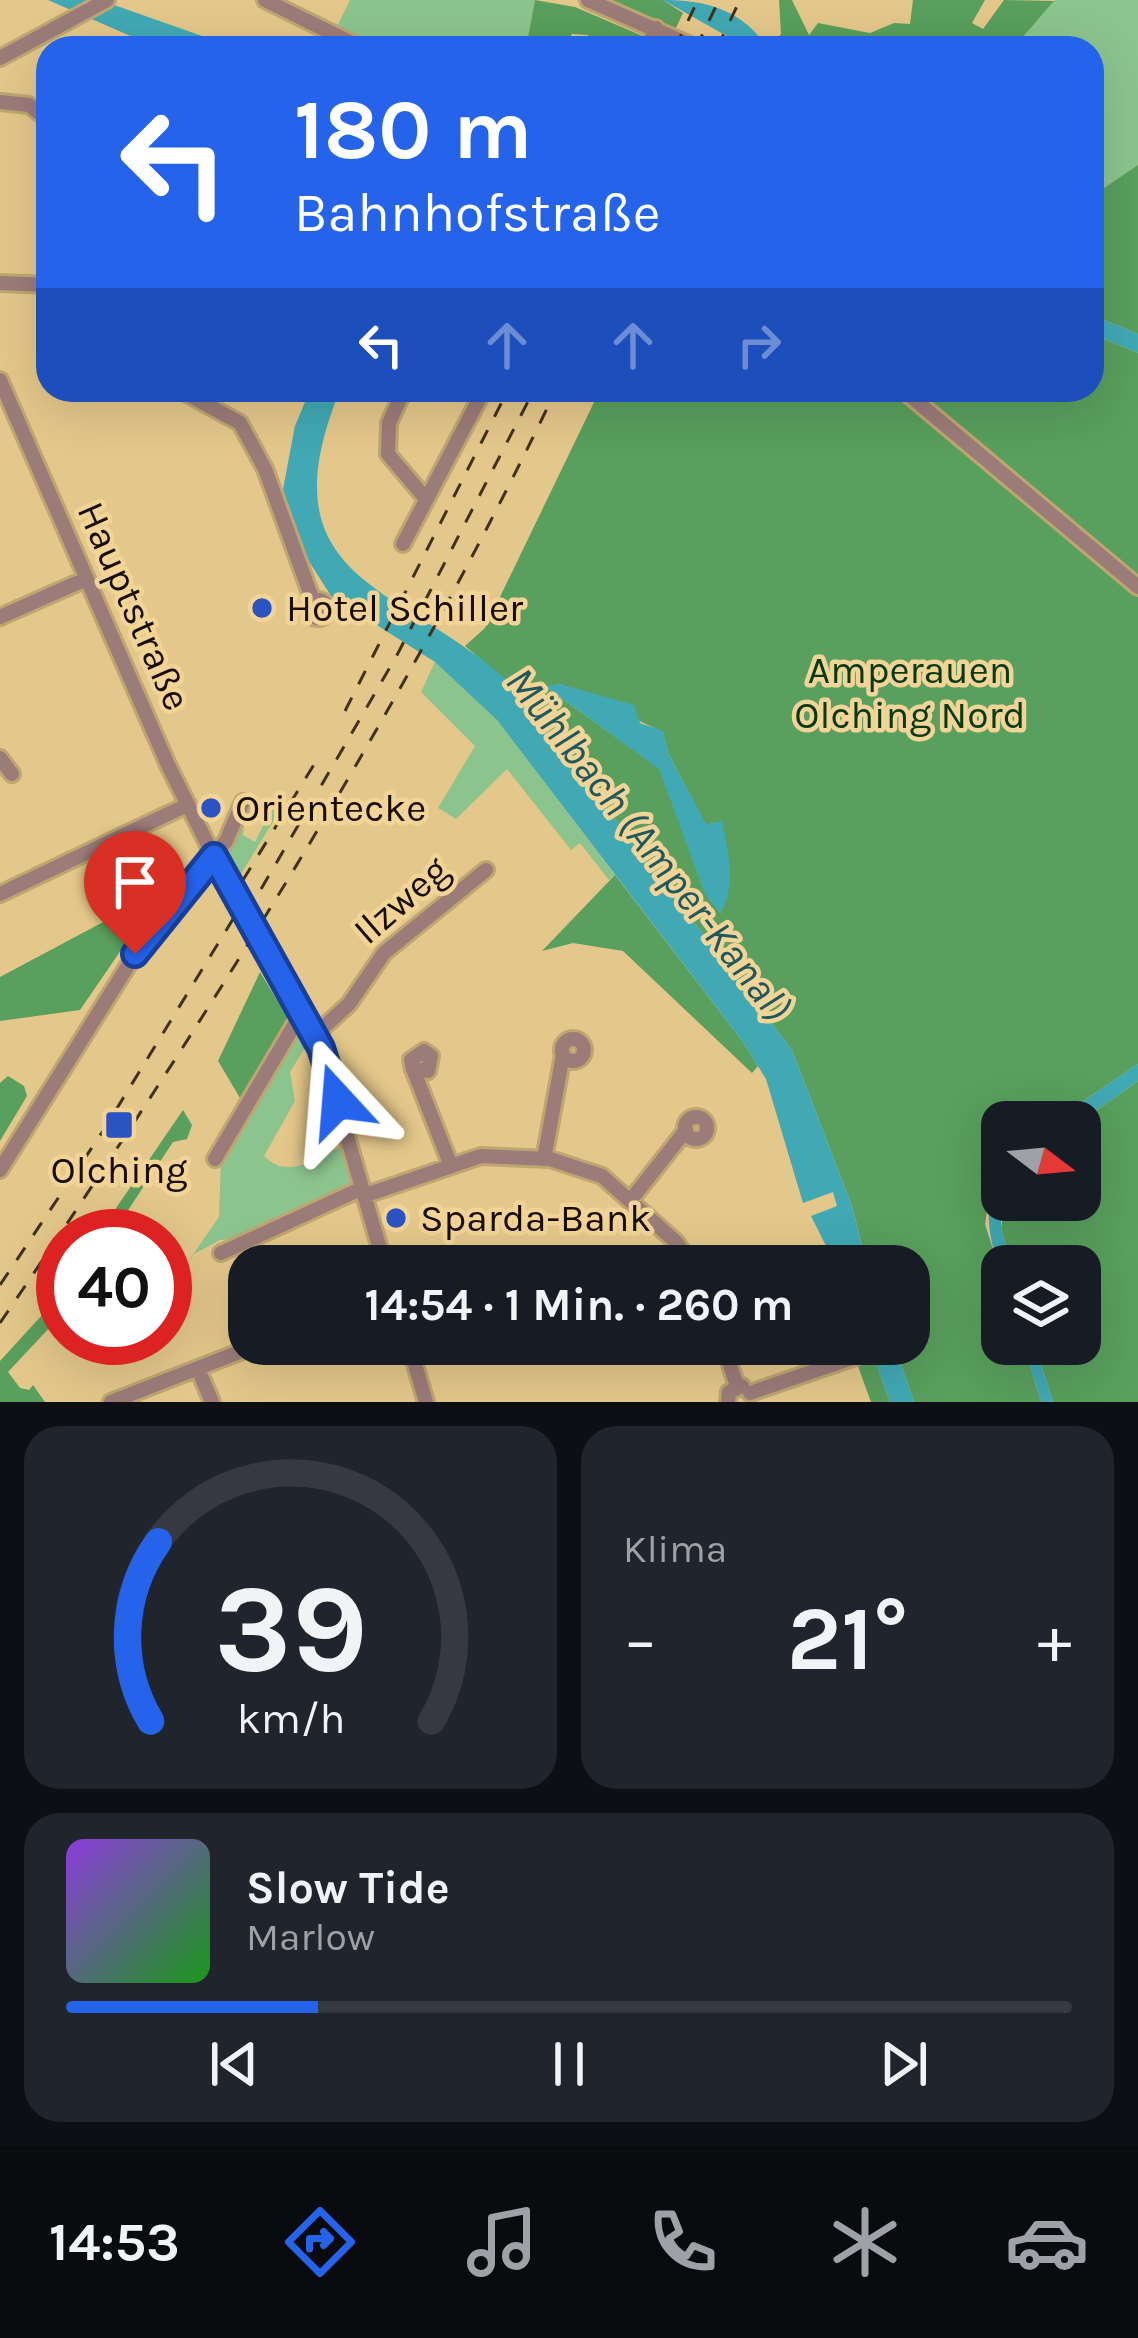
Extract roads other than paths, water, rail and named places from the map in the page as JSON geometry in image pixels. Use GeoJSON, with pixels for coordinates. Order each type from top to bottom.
{"type":"FeatureCollection","features":[{"type":"Feature","properties":{"kind":"street"},"geometry":{"type":"LineString","coordinates":[[45,36],[107,0]]}},
{"type":"Feature","properties":{"kind":"street"},"geometry":{"type":"LineString","coordinates":[[265,0],[338,36]]}},
{"type":"Feature","properties":{"kind":"street"},"geometry":{"type":"LineString","coordinates":[[588,0],[672,36]]}},
{"type":"Feature","properties":{"kind":"street"},"geometry":{"type":"LineString","coordinates":[[652,36],[656,28]]}},
{"type":"Feature","properties":{"kind":"street"},"geometry":{"type":"LineString","coordinates":[[0,58],[36,40]]}},
{"type":"Feature","properties":{"kind":"street"},"geometry":{"type":"LineString","coordinates":[[0,102],[36,111]]}},
{"type":"Feature","properties":{"kind":"street"},"geometry":{"type":"LineString","coordinates":[[0,283],[36,284]]}},
{"type":"Feature","properties":{"kind":"street","name":"Hauptstraße"},"geometry":{"type":"LineString","coordinates":[[0,380],[188,805],[314,1035],[378,1245]]}},
{"type":"Feature","properties":{"kind":"street"},"geometry":{"type":"LineString","coordinates":[[201,402],[239,423],[265,469],[313,601]]}},
{"type":"Feature","properties":{"kind":"street"},"geometry":{"type":"LineString","coordinates":[[399,402],[389,423],[388,454],[427,499]]}},
{"type":"Feature","properties":{"kind":"street"},"geometry":{"type":"LineString","coordinates":[[403,544],[478,402]]}},
{"type":"Feature","properties":{"kind":"street"},"geometry":{"type":"LineString","coordinates":[[917,402],[1138,587]]}},
{"type":"Feature","properties":{"kind":"street"},"geometry":{"type":"LineString","coordinates":[[0,617],[86,579]]}},
{"type":"Feature","properties":{"kind":"street"},"geometry":{"type":"LineString","coordinates":[[0,1170],[152,929],[214,856],[243,802]]}},
{"type":"Feature","properties":{"kind":"street"},"geometry":{"type":"LineString","coordinates":[[0,894],[188,805]]}},
{"type":"Feature","properties":{"kind":"street","name":"Ilzweg"},"geometry":{"type":"LineString","coordinates":[[314,1035],[349,1004],[384,953],[486,870]]}},
{"type":"Feature","properties":{"kind":"street"},"geometry":{"type":"LineString","coordinates":[[215,1160],[302,1012]]}},
{"type":"Feature","properties":{"kind":"street"},"geometry":{"type":"LineString","coordinates":[[544,1159],[563,1055]]}},
{"type":"Feature","properties":{"kind":"street"},"geometry":{"type":"LineString","coordinates":[[413,1069],[451,1166]]}},
{"type":"Feature","properties":{"kind":"street"},"geometry":{"type":"LineString","coordinates":[[630,1201],[686,1130]]}},
{"type":"Feature","properties":{"kind":"street"},"geometry":{"type":"LineString","coordinates":[[221,1253],[361,1193],[502,1154],[522,1161],[544,1159],[602,1176],[678,1245]]}},
{"type":"Feature","properties":{"kind":"street"},"geometry":{"type":"LineString","coordinates":[[112,1402],[228,1357]]}},
{"type":"Feature","properties":{"kind":"street"},"geometry":{"type":"LineString","coordinates":[[415,1365],[426,1402]]}},
{"type":"Feature","properties":{"kind":"street"},"geometry":{"type":"LineString","coordinates":[[733,1365],[746,1394]]}},
{"type":"Feature","properties":{"kind":"street"},"geometry":{"type":"LineString","coordinates":[[728,1402],[729,1391],[746,1394],[832,1365]]}},
{"type":"Feature","properties":{"kind":"street"},"geometry":{"type":"LineString","coordinates":[[198,1369],[212,1402]]}},
{"type":"Feature","properties":{"kind":"water"},"geometry":{"type":"Polygon","coordinates":[[[48,0],[100,0],[202,36],[130,36],[48,0]]]}},
{"type":"Feature","properties":{"kind":"water"},"geometry":{"type":"Polygon","coordinates":[[[663,0],[722,10],[759,36],[727,36],[663,0]]]}},
{"type":"Feature","properties":{"kind":"water"},"geometry":{"type":"Polygon","coordinates":[[[1104,320],[1138,334],[1138,353],[1104,339],[1104,320]]]}},
{"type":"Feature","properties":{"kind":"water"},"geometry":{"type":"Polygon","coordinates":[[[305,402],[336,402],[320,455],[318,505],[331,543],[356,573],[472,652],[514,687],[792,1050],[852,1206],[862,1245],[826,1245],[811,1216],[837,1206],[833,1192],[803,1203],[766,1079],[743,1042],[497,720],[435,662],[331,596],[298,544],[283,489],[295,426],[305,402]]]}},
{"type":"Feature","properties":{"kind":"water"},"geometry":{"type":"Polygon","coordinates":[[[560,684],[634,705],[640,723],[663,731],[668,753],[706,824],[722,821],[730,880],[720,913],[705,894],[659,769],[545,686],[560,684]]]}},
{"type":"Feature","properties":{"kind":"water"},"geometry":{"type":"Polygon","coordinates":[[[1138,1064],[1138,1081],[1101,1107],[1101,1101],[1083,1101],[1138,1064]]]}},
{"type":"Feature","properties":{"kind":"water"},"geometry":{"type":"Polygon","coordinates":[[[989,1221],[1001,1221],[1006,1245],[993,1245],[989,1221]]]}},
{"type":"Feature","properties":{"kind":"water"},"geometry":{"type":"Polygon","coordinates":[[[877,1365],[901,1365],[914,1402],[890,1402],[877,1365]]]}},
{"type":"Feature","properties":{"kind":"water"},"geometry":{"type":"Polygon","coordinates":[[[1030,1365],[1042,1365],[1053,1402],[1041,1402],[1030,1365]]]}},
{"type":"Feature","properties":{"kind":"railway"},"geometry":{"type":"LineString","coordinates":[[681,36],[698,0]]}},
{"type":"Feature","properties":{"kind":"railway"},"geometry":{"type":"LineString","coordinates":[[702,36],[719,0]]}},
{"type":"Feature","properties":{"kind":"railway"},"geometry":{"type":"LineString","coordinates":[[723,36],[740,0]]}},
{"type":"Feature","properties":{"kind":"railway"},"geometry":{"type":"LineString","coordinates":[[345,711],[502,402]]}},
{"type":"Feature","properties":{"kind":"railway"},"geometry":{"type":"LineString","coordinates":[[246,915],[396,657],[528,402]]}},
{"type":"Feature","properties":{"kind":"railway"},"geometry":{"type":"LineString","coordinates":[[0,1323],[151,1097],[296,867],[432,632],[550,402]]}},
{"type":"Feature","properties":{"kind":"railway"},"geometry":{"type":"LineString","coordinates":[[227,906],[318,758]]}},
{"type":"Feature","properties":{"kind":"railway"},"geometry":{"type":"LineString","coordinates":[[0,1285],[103,1131],[249,893]]}},
{"type":"Feature","properties":{"kind":"place","name":"Hotel Schiller"},"geometry":{"type":"Point","coordinates":[262,608]}},
{"type":"Feature","properties":{"kind":"place","name":"Orientecke"},"geometry":{"type":"Point","coordinates":[211,808]}},
{"type":"Feature","properties":{"kind":"place","name":"Olching"},"geometry":{"type":"Point","coordinates":[119,1125]}},
{"type":"Feature","properties":{"kind":"place","name":"Sparda-Bank"},"geometry":{"type":"Point","coordinates":[396,1218]}},
{"type":"Feature","properties":{"kind":"park label","name":"Amperauen Olching Nord"},"geometry":{"type":"Point","coordinates":[910,692]}},
{"type":"Feature","properties":{"kind":"water label","name":"Mühlbach (Amper-Kanal)"},"geometry":{"type":"Point","coordinates":[649,844]}}]}
